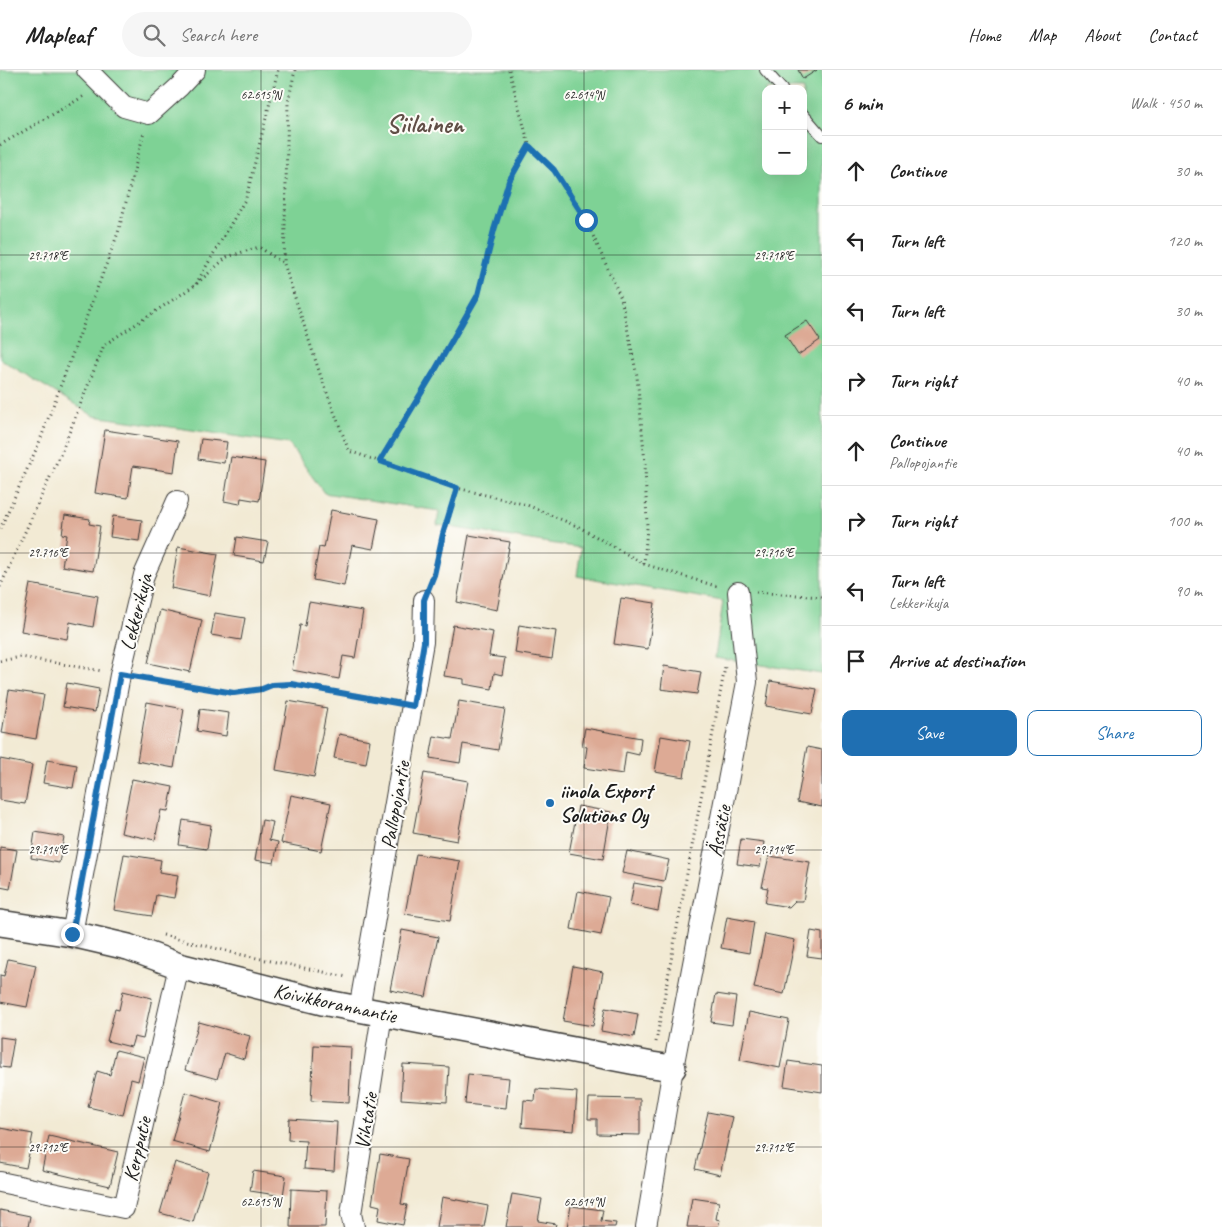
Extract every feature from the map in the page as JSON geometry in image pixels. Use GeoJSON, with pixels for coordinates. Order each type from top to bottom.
{"type":"FeatureCollection","features":[{"type":"Feature","properties":{"kind":"street"},"geometry":{"type":"LineString","coordinates":[[87,70],[124,107],[149,114],[195,70]]}},
{"type":"Feature","properties":{"kind":"street","name":"Lekkerikuja"},"geometry":{"type":"LineString","coordinates":[[72,934],[120,674],[144,575],[176,500]]}},
{"type":"Feature","properties":{"kind":"street","name":"Ässätie"},"geometry":{"type":"LineString","coordinates":[[663,1067],[747,682],[738,592]]}},
{"type":"Feature","properties":{"kind":"street","name":"Pallopojantie"},"geometry":{"type":"LineString","coordinates":[[370,1012],[413,706],[424,642],[424,600]]}},
{"type":"Feature","properties":{"kind":"street","name":"Koivikkorannantie"},"geometry":{"type":"LineString","coordinates":[[0,923],[72,934],[128,946],[179,966],[314,1000],[663,1067]]}},
{"type":"Feature","properties":{"kind":"street","name":"Kerpputie"},"geometry":{"type":"LineString","coordinates":[[0,1182],[124,1208],[179,966]]}},
{"type":"Feature","properties":{"kind":"street","name":"Vihtatie"},"geometry":{"type":"LineString","coordinates":[[354,1227],[351,1214],[370,1012]]}},
{"type":"Feature","properties":{"kind":"street"},"geometry":{"type":"LineString","coordinates":[[646,1227],[663,1067]]}},
{"type":"Feature","properties":{"kind":"lane"},"geometry":{"type":"LineString","coordinates":[[766,70],[779,85]]}},
{"type":"Feature","properties":{"kind":"lane"},"geometry":{"type":"LineString","coordinates":[[807,119],[822,136]]}},
{"type":"Feature","properties":{"kind":"path"},"geometry":{"type":"LineString","coordinates":[[194,286],[246,198],[278,70]]}},
{"type":"Feature","properties":{"kind":"path"},"geometry":{"type":"LineString","coordinates":[[295,70],[288,103],[284,264],[349,451],[457,488],[527,505],[579,527],[644,564],[738,592],[822,597]]}},
{"type":"Feature","properties":{"kind":"path"},"geometry":{"type":"LineString","coordinates":[[508,70],[529,146],[554,170],[586,220],[621,298],[637,376],[645,463],[647,528],[644,564]]}},
{"type":"Feature","properties":{"kind":"path"},"geometry":{"type":"LineString","coordinates":[[0,145],[103,85]]}},
{"type":"Feature","properties":{"kind":"path"},"geometry":{"type":"LineString","coordinates":[[0,529],[39,443],[118,233],[149,114]]}},
{"type":"Feature","properties":{"kind":"path"},"geometry":{"type":"LineString","coordinates":[[380,461],[478,295],[494,230],[509,181],[529,146]]}},
{"type":"Feature","properties":{"kind":"path"},"geometry":{"type":"LineString","coordinates":[[0,587],[61,453],[104,345],[194,286],[226,257],[259,248],[284,264]]}},
{"type":"Feature","properties":{"kind":"path"},"geometry":{"type":"LineString","coordinates":[[424,600],[434,575],[443,534],[457,488]]}},
{"type":"Feature","properties":{"kind":"path"},"geometry":{"type":"LineString","coordinates":[[0,661],[21,657],[234,693],[262,689],[272,685],[291,684],[413,706]]}},
{"type":"Feature","properties":{"kind":"path"},"geometry":{"type":"LineString","coordinates":[[663,1067],[725,666]]}},
{"type":"Feature","properties":{"kind":"green space"},"geometry":{"type":"Polygon","coordinates":[[[0,70],[822,70],[822,674],[715,658],[723,601],[577,576],[581,548],[437,525],[439,511],[324,493],[289,444],[94,416],[0,359],[0,70]]]}},
{"type":"Feature","properties":{"kind":"building"},"geometry":{"type":"Polygon","coordinates":[[[798,70],[817,70],[803,79],[798,70]]]}},
{"type":"Feature","properties":{"kind":"building"},"geometry":{"type":"Polygon","coordinates":[[[807,321],[820,340],[798,355],[785,335],[807,321]]]}},
{"type":"Feature","properties":{"kind":"building"},"geometry":{"type":"Polygon","coordinates":[[[105,430],[178,441],[174,472],[133,466],[128,498],[95,493],[105,430]]]}},
{"type":"Feature","properties":{"kind":"building"},"geometry":{"type":"Polygon","coordinates":[[[201,439],[227,442],[224,463],[198,459],[201,439]]]}},
{"type":"Feature","properties":{"kind":"building"},"geometry":{"type":"Polygon","coordinates":[[[231,457],[265,462],[259,501],[241,498],[240,504],[224,501],[231,457]]]}},
{"type":"Feature","properties":{"kind":"building"},"geometry":{"type":"Polygon","coordinates":[[[331,510],[379,519],[373,549],[352,545],[344,586],[313,580],[319,547],[324,548],[331,510]]]}},
{"type":"Feature","properties":{"kind":"building"},"geometry":{"type":"Polygon","coordinates":[[[65,515],[90,519],[89,524],[100,526],[93,571],[62,566],[67,535],[62,534],[65,515]]]}},
{"type":"Feature","properties":{"kind":"building"},"geometry":{"type":"Polygon","coordinates":[[[113,516],[142,520],[139,541],[110,537],[113,516]]]}},
{"type":"Feature","properties":{"kind":"building"},"geometry":{"type":"Polygon","coordinates":[[[469,535],[510,542],[497,610],[457,602],[469,535]]]}},
{"type":"Feature","properties":{"kind":"building"},"geometry":{"type":"Polygon","coordinates":[[[237,537],[268,542],[264,561],[234,556],[237,537]]]}},
{"type":"Feature","properties":{"kind":"building"},"geometry":{"type":"Polygon","coordinates":[[[178,547],[218,554],[210,596],[171,588],[178,547]]]}},
{"type":"Feature","properties":{"kind":"building"},"geometry":{"type":"Polygon","coordinates":[[[30,584],[98,596],[93,627],[70,622],[67,639],[21,631],[30,584]]]}},
{"type":"Feature","properties":{"kind":"building"},"geometry":{"type":"Polygon","coordinates":[[[621,598],[655,603],[648,649],[614,644],[621,598]]]}},
{"type":"Feature","properties":{"kind":"building"},"geometry":{"type":"Polygon","coordinates":[[[309,602],[363,611],[355,658],[343,656],[339,679],[292,670],[300,625],[305,626],[309,602]]]}},
{"type":"Feature","properties":{"kind":"building"},"geometry":{"type":"Polygon","coordinates":[[[160,610],[202,620],[190,672],[148,663],[160,610]]]}},
{"type":"Feature","properties":{"kind":"building"},"geometry":{"type":"Polygon","coordinates":[[[215,613],[245,618],[241,640],[211,635],[215,613]]]}},
{"type":"Feature","properties":{"kind":"building"},"geometry":{"type":"Polygon","coordinates":[[[453,625],[493,632],[489,656],[505,658],[502,675],[494,673],[492,689],[464,684],[464,679],[444,676],[453,625]]]}},
{"type":"Feature","properties":{"kind":"building"},"geometry":{"type":"Polygon","coordinates":[[[519,625],[556,631],[552,659],[515,653],[519,625]]]}},
{"type":"Feature","properties":{"kind":"building"},"geometry":{"type":"Polygon","coordinates":[[[664,666],[701,672],[697,694],[661,689],[664,666]]]}},
{"type":"Feature","properties":{"kind":"building"},"geometry":{"type":"Polygon","coordinates":[[[770,681],[817,689],[812,714],[766,706],[770,681]]]}},
{"type":"Feature","properties":{"kind":"building"},"geometry":{"type":"Polygon","coordinates":[[[67,683],[99,689],[95,712],[63,707],[67,683]]]}},
{"type":"Feature","properties":{"kind":"building"},"geometry":{"type":"Polygon","coordinates":[[[9,690],[44,695],[36,739],[2,733],[9,690]]]}},
{"type":"Feature","properties":{"kind":"building"},"geometry":{"type":"Polygon","coordinates":[[[288,701],[327,708],[314,777],[276,770],[288,701]]]}},
{"type":"Feature","properties":{"kind":"building"},"geometry":{"type":"Polygon","coordinates":[[[459,701],[505,709],[498,750],[463,744],[460,763],[430,758],[434,736],[452,739],[459,701]]]}},
{"type":"Feature","properties":{"kind":"building"},"geometry":{"type":"Polygon","coordinates":[[[147,702],[184,709],[174,768],[137,761],[147,702]]]}},
{"type":"Feature","properties":{"kind":"building"},"geometry":{"type":"Polygon","coordinates":[[[200,709],[229,713],[226,736],[197,731],[200,709]]]}},
{"type":"Feature","properties":{"kind":"building"},"geometry":{"type":"Polygon","coordinates":[[[585,728],[641,738],[639,755],[626,752],[623,774],[584,768],[587,747],[582,746],[585,728]]]}},
{"type":"Feature","properties":{"kind":"building"},"geometry":{"type":"Polygon","coordinates":[[[339,734],[370,740],[366,764],[334,758],[339,734]]]}},
{"type":"Feature","properties":{"kind":"building"},"geometry":{"type":"Polygon","coordinates":[[[661,736],[690,741],[684,777],[655,772],[661,736]]]}},
{"type":"Feature","properties":{"kind":"building"},"geometry":{"type":"Polygon","coordinates":[[[807,747],[822,750],[822,807],[797,802],[807,747]]]}},
{"type":"Feature","properties":{"kind":"building"},"geometry":{"type":"Polygon","coordinates":[[[0,759],[32,765],[25,804],[0,800],[0,759]]]}},
{"type":"Feature","properties":{"kind":"building"},"geometry":{"type":"Polygon","coordinates":[[[47,760],[77,765],[73,788],[43,783],[47,760]]]}},
{"type":"Feature","properties":{"kind":"building"},"geometry":{"type":"Polygon","coordinates":[[[424,773],[468,781],[457,841],[413,833],[424,773]]]}},
{"type":"Feature","properties":{"kind":"building"},"geometry":{"type":"Polygon","coordinates":[[[132,779],[173,787],[168,811],[161,810],[155,840],[121,833],[132,779]]]}},
{"type":"Feature","properties":{"kind":"building"},"geometry":{"type":"Polygon","coordinates":[[[291,795],[331,803],[321,851],[281,843],[291,795]]]}},
{"type":"Feature","properties":{"kind":"building"},"geometry":{"type":"Polygon","coordinates":[[[578,806],[611,812],[603,859],[569,853],[578,806]]]}},
{"type":"Feature","properties":{"kind":"building"},"geometry":{"type":"Polygon","coordinates":[[[183,820],[211,825],[207,849],[179,845],[183,820]]]}},
{"type":"Feature","properties":{"kind":"building"},"geometry":{"type":"Polygon","coordinates":[[[262,820],[273,822],[269,840],[278,842],[274,863],[255,860],[262,820]]]}},
{"type":"Feature","properties":{"kind":"building"},"geometry":{"type":"Polygon","coordinates":[[[35,832],[64,837],[59,863],[31,858],[35,832]]]}},
{"type":"Feature","properties":{"kind":"building"},"geometry":{"type":"Polygon","coordinates":[[[741,839],[764,842],[760,867],[737,864],[741,839]]]}},
{"type":"Feature","properties":{"kind":"building"},"geometry":{"type":"Polygon","coordinates":[[[0,847],[17,850],[10,889],[0,887],[0,847]]]}},
{"type":"Feature","properties":{"kind":"building"},"geometry":{"type":"Polygon","coordinates":[[[627,851],[669,860],[664,881],[622,873],[627,851]]]}},
{"type":"Feature","properties":{"kind":"building"},"geometry":{"type":"Polygon","coordinates":[[[124,854],[161,860],[159,872],[178,875],[174,898],[156,895],[152,916],[114,910],[124,854]]]}},
{"type":"Feature","properties":{"kind":"building"},"geometry":{"type":"Polygon","coordinates":[[[416,854],[460,861],[450,921],[405,914],[416,854]]]}},
{"type":"Feature","properties":{"kind":"building"},"geometry":{"type":"Polygon","coordinates":[[[769,856],[810,862],[803,901],[795,901],[789,907],[765,903],[768,888],[762,887],[769,856]]]}},
{"type":"Feature","properties":{"kind":"building"},"geometry":{"type":"Polygon","coordinates":[[[634,883],[662,888],[658,911],[630,905],[634,883]]]}},
{"type":"Feature","properties":{"kind":"building"},"geometry":{"type":"Polygon","coordinates":[[[578,891],[609,897],[601,935],[571,929],[578,891]]]}},
{"type":"Feature","properties":{"kind":"building"},"geometry":{"type":"Polygon","coordinates":[[[727,917],[754,922],[749,953],[721,948],[727,917]]]}},
{"type":"Feature","properties":{"kind":"building"},"geometry":{"type":"Polygon","coordinates":[[[402,930],[438,937],[426,997],[390,990],[402,930]]]}},
{"type":"Feature","properties":{"kind":"building"},"geometry":{"type":"Polygon","coordinates":[[[811,931],[822,933],[822,958],[807,956],[811,931]]]}},
{"type":"Feature","properties":{"kind":"building"},"geometry":{"type":"Polygon","coordinates":[[[765,934],[795,940],[784,994],[754,988],[765,934]]]}},
{"type":"Feature","properties":{"kind":"building"},"geometry":{"type":"Polygon","coordinates":[[[8,959],[36,965],[27,1007],[0,1002],[0,975],[4,976],[8,959]]]}},
{"type":"Feature","properties":{"kind":"building"},"geometry":{"type":"Polygon","coordinates":[[[573,966],[603,972],[593,1026],[563,1021],[573,966]]]}},
{"type":"Feature","properties":{"kind":"building"},"geometry":{"type":"Polygon","coordinates":[[[123,991],[152,998],[143,1039],[134,1037],[131,1047],[107,1041],[115,1009],[119,1010],[123,991]]]}},
{"type":"Feature","properties":{"kind":"building"},"geometry":{"type":"Polygon","coordinates":[[[716,994],[736,997],[732,1025],[711,1022],[716,994]]]}},
{"type":"Feature","properties":{"kind":"building"},"geometry":{"type":"Polygon","coordinates":[[[605,1008],[638,1014],[634,1037],[601,1031],[605,1008]]]}},
{"type":"Feature","properties":{"kind":"building"},"geometry":{"type":"Polygon","coordinates":[[[749,1012],[789,1020],[780,1068],[740,1060],[749,1012]]]}},
{"type":"Feature","properties":{"kind":"building"},"geometry":{"type":"Polygon","coordinates":[[[199,1022],[250,1036],[244,1059],[225,1053],[217,1079],[185,1070],[199,1022]]]}},
{"type":"Feature","properties":{"kind":"building"},"geometry":{"type":"Polygon","coordinates":[[[0,1037],[14,1039],[9,1068],[0,1067],[0,1037]]]}},
{"type":"Feature","properties":{"kind":"building"},"geometry":{"type":"Polygon","coordinates":[[[314,1045],[351,1047],[349,1103],[311,1101],[314,1045]]]}},
{"type":"Feature","properties":{"kind":"building"},"geometry":{"type":"Polygon","coordinates":[[[116,1050],[144,1057],[138,1081],[131,1079],[123,1115],[88,1107],[97,1071],[110,1075],[116,1050]]]}},
{"type":"Feature","properties":{"kind":"building"},"geometry":{"type":"Polygon","coordinates":[[[788,1061],[822,1066],[822,1092],[784,1086],[788,1061]]]}},
{"type":"Feature","properties":{"kind":"building"},"geometry":{"type":"Polygon","coordinates":[[[403,1064],[449,1067],[447,1102],[401,1099],[403,1064]]]}},
{"type":"Feature","properties":{"kind":"building"},"geometry":{"type":"Polygon","coordinates":[[[468,1074],[509,1078],[506,1108],[465,1104],[468,1074]]]}},
{"type":"Feature","properties":{"kind":"building"},"geometry":{"type":"Polygon","coordinates":[[[536,1089],[577,1092],[574,1131],[522,1127],[524,1100],[535,1101],[536,1089]]]}},
{"type":"Feature","properties":{"kind":"building"},"geometry":{"type":"Polygon","coordinates":[[[185,1092],[223,1103],[210,1152],[172,1141],[185,1092]]]}},
{"type":"Feature","properties":{"kind":"building"},"geometry":{"type":"Polygon","coordinates":[[[589,1098],[640,1099],[640,1135],[597,1134],[597,1119],[588,1119],[589,1098]]]}},
{"type":"Feature","properties":{"kind":"building"},"geometry":{"type":"Polygon","coordinates":[[[708,1112],[733,1117],[720,1175],[695,1169],[708,1112]]]}},
{"type":"Feature","properties":{"kind":"building"},"geometry":{"type":"Polygon","coordinates":[[[289,1119],[337,1122],[334,1171],[304,1169],[306,1141],[288,1140],[289,1119]]]}},
{"type":"Feature","properties":{"kind":"building"},"geometry":{"type":"Polygon","coordinates":[[[0,1128],[33,1134],[26,1168],[0,1163],[0,1128]]]}},
{"type":"Feature","properties":{"kind":"building"},"geometry":{"type":"Polygon","coordinates":[[[49,1136],[118,1152],[110,1186],[42,1170],[49,1136]]]}},
{"type":"Feature","properties":{"kind":"building"},"geometry":{"type":"Polygon","coordinates":[[[380,1154],[409,1159],[401,1204],[407,1205],[403,1225],[378,1220],[380,1206],[372,1204],[380,1154]]]}},
{"type":"Feature","properties":{"kind":"building"},"geometry":{"type":"Polygon","coordinates":[[[175,1162],[208,1172],[193,1222],[160,1213],[175,1162]]]}},
{"type":"Feature","properties":{"kind":"building"},"geometry":{"type":"Polygon","coordinates":[[[253,1171],[286,1176],[283,1196],[250,1191],[253,1171]]]}},
{"type":"Feature","properties":{"kind":"building"},"geometry":{"type":"Polygon","coordinates":[[[291,1189],[327,1191],[325,1227],[290,1227],[291,1189]]]}},
{"type":"Feature","properties":{"kind":"building"},"geometry":{"type":"Polygon","coordinates":[[[512,1194],[542,1199],[538,1221],[556,1224],[555,1227],[506,1227],[512,1194]]]}},
{"type":"Feature","properties":{"kind":"building"},"geometry":{"type":"Polygon","coordinates":[[[442,1197],[488,1206],[484,1227],[437,1227],[442,1197]]]}},
{"type":"Feature","properties":{"kind":"building"},"geometry":{"type":"Polygon","coordinates":[[[692,1198],[719,1202],[716,1219],[720,1220],[718,1227],[687,1227],[692,1198]]]}},
{"type":"Feature","properties":{"kind":"building"},"geometry":{"type":"Polygon","coordinates":[[[571,1206],[603,1210],[601,1221],[616,1223],[615,1227],[567,1227],[571,1206]]]}},
{"type":"Feature","properties":{"kind":"building"},"geometry":{"type":"Polygon","coordinates":[[[0,1210],[30,1216],[28,1227],[0,1227],[0,1210]]]}},
{"type":"Feature","properties":{"kind":"place","name":"iinola Export Solutions Oy"},"geometry":{"type":"Point","coordinates":[550,803]}},
{"type":"Feature","properties":{"kind":"district","name":"Siilainen"},"geometry":{"type":"Point","coordinates":[425,123]}},
{"type":"Feature","properties":{"kind":"route"},"geometry":{"type":"LineString","coordinates":[[72,934],[120,674],[234,693],[262,689],[272,685],[291,684],[413,706],[424,642],[424,600],[434,575],[443,534],[457,488],[380,461],[478,295],[494,230],[509,181],[529,146],[554,170],[586,220]]}}]}
